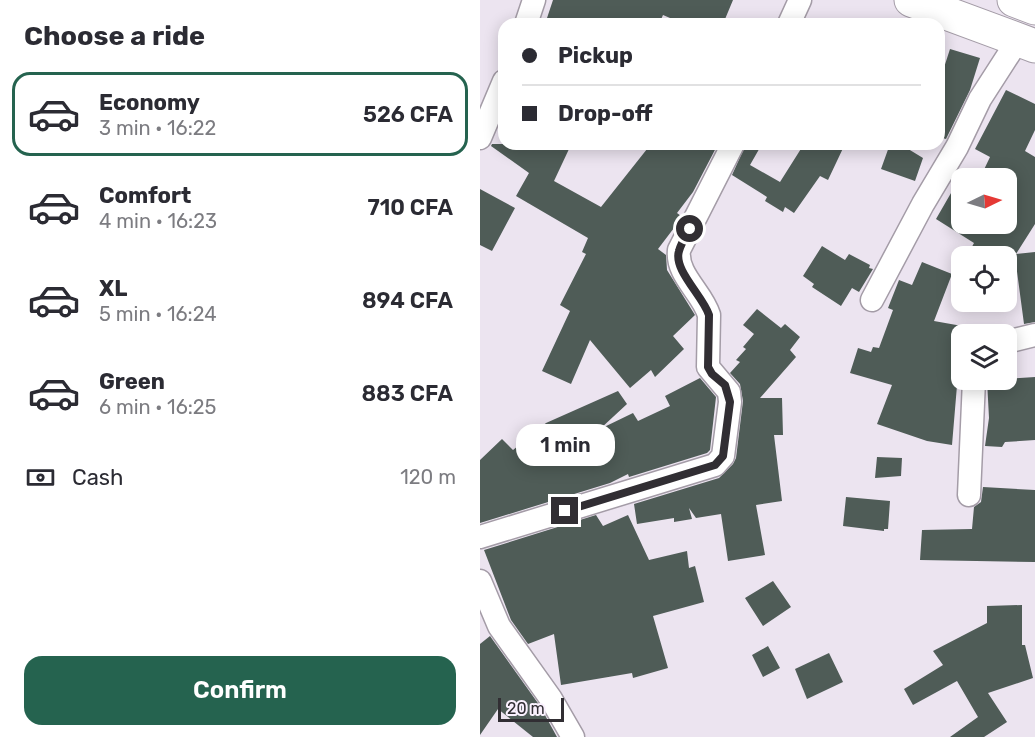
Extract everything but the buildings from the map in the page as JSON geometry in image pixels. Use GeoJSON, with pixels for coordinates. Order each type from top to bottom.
{"type":"FeatureCollection","features":[{"type":"Feature","properties":{"kind":"highway"},"geometry":{"type":"LineString","coordinates":[[911,0],[1027,43]]}},
{"type":"Feature","properties":{"kind":"highway"},"geometry":{"type":"LineString","coordinates":[[1014,0],[1035,8]]}},
{"type":"Feature","properties":{"kind":"street"},"geometry":{"type":"LineString","coordinates":[[528,18],[534,0]]}},
{"type":"Feature","properties":{"kind":"street"},"geometry":{"type":"LineString","coordinates":[[792,18],[800,0]]}},
{"type":"Feature","properties":{"kind":"street"},"geometry":{"type":"LineString","coordinates":[[872,300],[923,204],[957,147],[980,99],[1027,43]]}},
{"type":"Feature","properties":{"kind":"street"},"geometry":{"type":"LineString","coordinates":[[480,138],[498,95]]}},
{"type":"Feature","properties":{"kind":"street"},"geometry":{"type":"LineString","coordinates":[[480,537],[715,465],[720,461],[724,450],[730,402],[729,392],[708,367],[709,315],[707,307],[679,266],[678,257],[679,250],[730,150]]}},
{"type":"Feature","properties":{"kind":"street"},"geometry":{"type":"LineString","coordinates":[[1017,339],[1035,335]]}},
{"type":"Feature","properties":{"kind":"street"},"geometry":{"type":"LineString","coordinates":[[969,495],[974,390]]}},
{"type":"Feature","properties":{"kind":"street"},"geometry":{"type":"LineString","coordinates":[[480,581],[499,626],[552,699],[573,737]]}},
{"type":"Feature","properties":{"kind":"route"},"geometry":{"type":"LineString","coordinates":[[565,511],[715,465],[723,456],[730,402],[729,392],[708,367],[709,315],[707,307],[679,266],[679,250],[690,229]]}}]}
